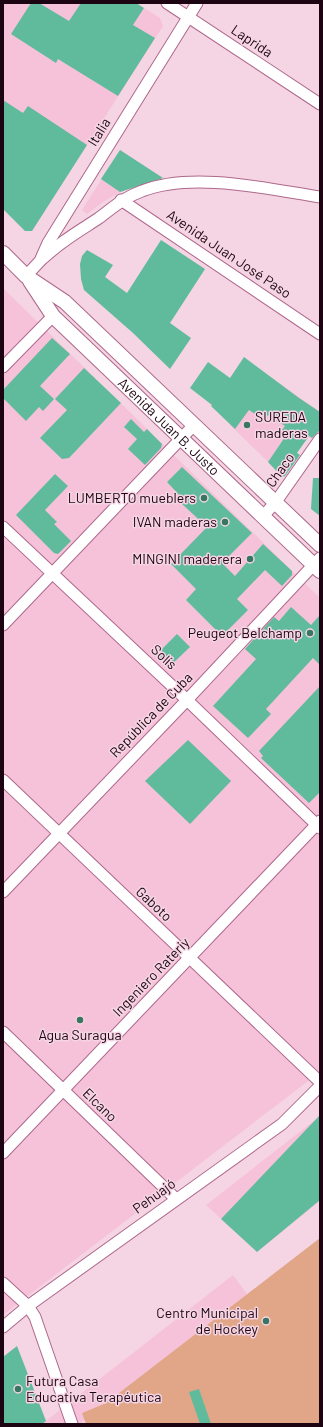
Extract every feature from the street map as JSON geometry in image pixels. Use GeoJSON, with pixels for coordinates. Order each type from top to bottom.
{"type":"FeatureCollection","features":[{"type":"Feature","properties":{"kind":"main road","name":"Avenida Juan B. Justo"},"geometry":{"type":"LineString","coordinates":[[3,253],[26,276],[53,316],[263,516],[318,565]]}},
{"type":"Feature","properties":{"kind":"main road","name":"Avenida Juan B. Justo"},"geometry":{"type":"LineString","coordinates":[[26,276],[65,302],[320,545]]}},
{"type":"Feature","properties":{"kind":"street","name":"Laprida"},"geometry":{"type":"LineString","coordinates":[[167,3],[320,104]]}},
{"type":"Feature","properties":{"kind":"street","name":"Italia"},"geometry":{"type":"LineString","coordinates":[[26,276],[40,261],[48,242],[197,3]]}},
{"type":"Feature","properties":{"kind":"street"},"geometry":{"type":"LineString","coordinates":[[40,261],[62,242],[99,218],[121,200],[143,190],[166,184],[191,182],[222,184],[266,188],[320,197]]}},
{"type":"Feature","properties":{"kind":"street","name":"Avenida Juan José Paso"},"geometry":{"type":"LineString","coordinates":[[121,200],[320,334]]}},
{"type":"Feature","properties":{"kind":"street"},"geometry":{"type":"LineString","coordinates":[[3,367],[53,316]]}},
{"type":"Feature","properties":{"kind":"street"},"geometry":{"type":"LineString","coordinates":[[3,625],[194,426]]}},
{"type":"Feature","properties":{"kind":"street","name":"Chaco"},"geometry":{"type":"LineString","coordinates":[[263,516],[275,503],[320,439]]}},
{"type":"Feature","properties":{"kind":"street","name":"Solís"},"geometry":{"type":"LineString","coordinates":[[3,527],[319,824]]}},
{"type":"Feature","properties":{"kind":"street","name":"República de Cuba"},"geometry":{"type":"LineString","coordinates":[[3,892],[318,565]]}},
{"type":"Feature","properties":{"kind":"street","name":"Gaboto"},"geometry":{"type":"LineString","coordinates":[[3,780],[320,1082]]}},
{"type":"Feature","properties":{"kind":"street","name":"Ingeniero Rateriy"},"geometry":{"type":"LineString","coordinates":[[3,1153],[319,824]]}},
{"type":"Feature","properties":{"kind":"street","name":"Elcano"},"geometry":{"type":"LineString","coordinates":[[3,1032],[176,1199]]}},
{"type":"Feature","properties":{"kind":"street","name":"Pehuajó"},"geometry":{"type":"LineString","coordinates":[[3,1327],[28,1306],[282,1124],[320,1086]]}},
{"type":"Feature","properties":{"kind":"street"},"geometry":{"type":"LineString","coordinates":[[3,1283],[28,1306],[35,1317],[72,1424]]}},
{"type":"Feature","properties":{"kind":"shaded area"},"geometry":{"type":"Polygon","coordinates":[[[3,3],[136,3],[160,18],[163,26],[32,231],[25,231],[3,209],[3,3]]]}},
{"type":"Feature","properties":{"kind":"shaded area"},"geometry":{"type":"Polygon","coordinates":[[[120,150],[163,178],[122,191],[103,202],[87,214],[82,210],[120,150]]]}},
{"type":"Feature","properties":{"kind":"shaded area"},"geometry":{"type":"Polygon","coordinates":[[[3,288],[320,598],[320,1072],[3,1315],[3,288]]]}},
{"type":"Feature","properties":{"kind":"shaded area"},"geometry":{"type":"Polygon","coordinates":[[[265,373],[320,412],[320,430],[313,440],[293,426],[268,462],[230,425],[265,373]]]}},
{"type":"Feature","properties":{"kind":"shaded area"},"geometry":{"type":"Polygon","coordinates":[[[320,1116],[320,1201],[257,1252],[206,1205],[320,1116]]]}},
{"type":"Feature","properties":{"kind":"shaded area","name":"Centro Municipal de Hockey"},"geometry":{"type":"Polygon","coordinates":[[[320,1238],[320,1424],[86,1424],[82,1413],[106,1403],[320,1238]]]}},
{"type":"Feature","properties":{"kind":"shaded area"},"geometry":{"type":"Polygon","coordinates":[[[233,1275],[247,1294],[106,1403],[82,1413],[85,1420],[79,1424],[42,1424],[233,1275]]]}},
{"type":"Feature","properties":{"kind":"building"},"geometry":{"type":"Polygon","coordinates":[[[31,3],[39,3],[69,21],[81,3],[136,3],[144,8],[133,25],[155,38],[118,96],[58,59],[56,63],[11,34],[31,3]]]}},
{"type":"Feature","properties":{"kind":"building"},"geometry":{"type":"Polygon","coordinates":[[[3,100],[23,113],[28,106],[87,145],[32,231],[25,231],[3,209],[3,100]]]}},
{"type":"Feature","properties":{"kind":"building"},"geometry":{"type":"Polygon","coordinates":[[[120,150],[163,178],[120,192],[101,179],[120,150]]]}},
{"type":"Feature","properties":{"kind":"building"},"geometry":{"type":"Polygon","coordinates":[[[161,240],[205,269],[170,323],[191,338],[170,369],[133,333],[84,290],[81,279],[80,264],[82,256],[87,250],[113,265],[105,277],[127,293],[161,240]]]}},
{"type":"Feature","properties":{"kind":"building"},"geometry":{"type":"Polygon","coordinates":[[[52,338],[70,354],[40,386],[54,399],[43,411],[39,407],[26,421],[3,398],[3,390],[52,338]]]}},
{"type":"Feature","properties":{"kind":"building"},"geometry":{"type":"Polygon","coordinates":[[[244,357],[320,412],[320,430],[312,438],[309,436],[297,453],[300,455],[285,476],[282,477],[268,462],[287,434],[282,430],[285,426],[268,415],[264,420],[249,410],[235,429],[211,406],[212,405],[190,388],[208,362],[230,378],[244,357]]]}},
{"type":"Feature","properties":{"kind":"building"},"geometry":{"type":"Polygon","coordinates":[[[84,368],[121,403],[69,458],[62,459],[40,438],[67,410],[55,399],[84,368]]]}},
{"type":"Feature","properties":{"kind":"building"},"geometry":{"type":"Polygon","coordinates":[[[131,419],[144,432],[147,429],[162,444],[161,448],[145,465],[128,449],[137,439],[124,427],[131,419]]]}},
{"type":"Feature","properties":{"kind":"building"},"geometry":{"type":"Polygon","coordinates":[[[182,467],[252,533],[222,563],[235,576],[263,544],[292,571],[292,575],[282,586],[265,570],[237,599],[248,610],[222,636],[186,600],[196,589],[171,564],[207,527],[182,504],[185,501],[167,482],[182,467]]]}},
{"type":"Feature","properties":{"kind":"building"},"geometry":{"type":"Polygon","coordinates":[[[55,474],[68,486],[45,510],[57,522],[54,524],[71,541],[58,554],[54,553],[16,515],[55,474]]]}},
{"type":"Feature","properties":{"kind":"building"},"geometry":{"type":"Polygon","coordinates":[[[313,478],[320,478],[320,516],[311,509],[313,478]]]}},
{"type":"Feature","properties":{"kind":"building"},"geometry":{"type":"Polygon","coordinates":[[[291,607],[311,625],[320,615],[320,665],[313,658],[266,709],[271,714],[248,738],[213,706],[256,659],[245,649],[274,617],[279,621],[291,607]]]}},
{"type":"Feature","properties":{"kind":"building"},"geometry":{"type":"Polygon","coordinates":[[[177,634],[190,647],[168,668],[156,655],[177,634]]]}},
{"type":"Feature","properties":{"kind":"building"},"geometry":{"type":"Polygon","coordinates":[[[320,686],[320,792],[309,803],[261,758],[263,756],[259,751],[320,686]]]}},
{"type":"Feature","properties":{"kind":"building"},"geometry":{"type":"Polygon","coordinates":[[[188,740],[231,781],[190,824],[145,781],[188,740]]]}},
{"type":"Feature","properties":{"kind":"building"},"geometry":{"type":"Polygon","coordinates":[[[320,1115],[320,1200],[257,1252],[221,1219],[320,1115]]]}},
{"type":"Feature","properties":{"kind":"building","name":"Futura Casa Educativa Terapéutica"},"geometry":{"type":"Polygon","coordinates":[[[17,1346],[46,1421],[42,1424],[3,1424],[3,1357],[17,1346]]]}},
{"type":"Feature","properties":{"kind":"building"},"geometry":{"type":"Polygon","coordinates":[[[199,1389],[211,1424],[200,1424],[189,1392],[199,1389]]]}},
{"type":"Feature","properties":{"kind":"place","name":"SUREDA maderas"},"geometry":{"type":"Point","coordinates":[247,425]}},
{"type":"Feature","properties":{"kind":"place","name":"LUMBERTO mueblers"},"geometry":{"type":"Point","coordinates":[204,498]}},
{"type":"Feature","properties":{"kind":"place","name":"IVAN maderas"},"geometry":{"type":"Point","coordinates":[225,522]}},
{"type":"Feature","properties":{"kind":"place","name":"MINGINI maderera"},"geometry":{"type":"Point","coordinates":[250,559]}},
{"type":"Feature","properties":{"kind":"place","name":"Peugeot Belchamp"},"geometry":{"type":"Point","coordinates":[310,633]}},
{"type":"Feature","properties":{"kind":"place","name":"Agua Suragua"},"geometry":{"type":"Point","coordinates":[80,1020]}},
{"type":"Feature","properties":{"kind":"place","name":"Centro Municipal de Hockey"},"geometry":{"type":"Point","coordinates":[266,1321]}},
{"type":"Feature","properties":{"kind":"place","name":"Futura Casa Educativa Terapéutica"},"geometry":{"type":"Point","coordinates":[18,1389]}}]}
